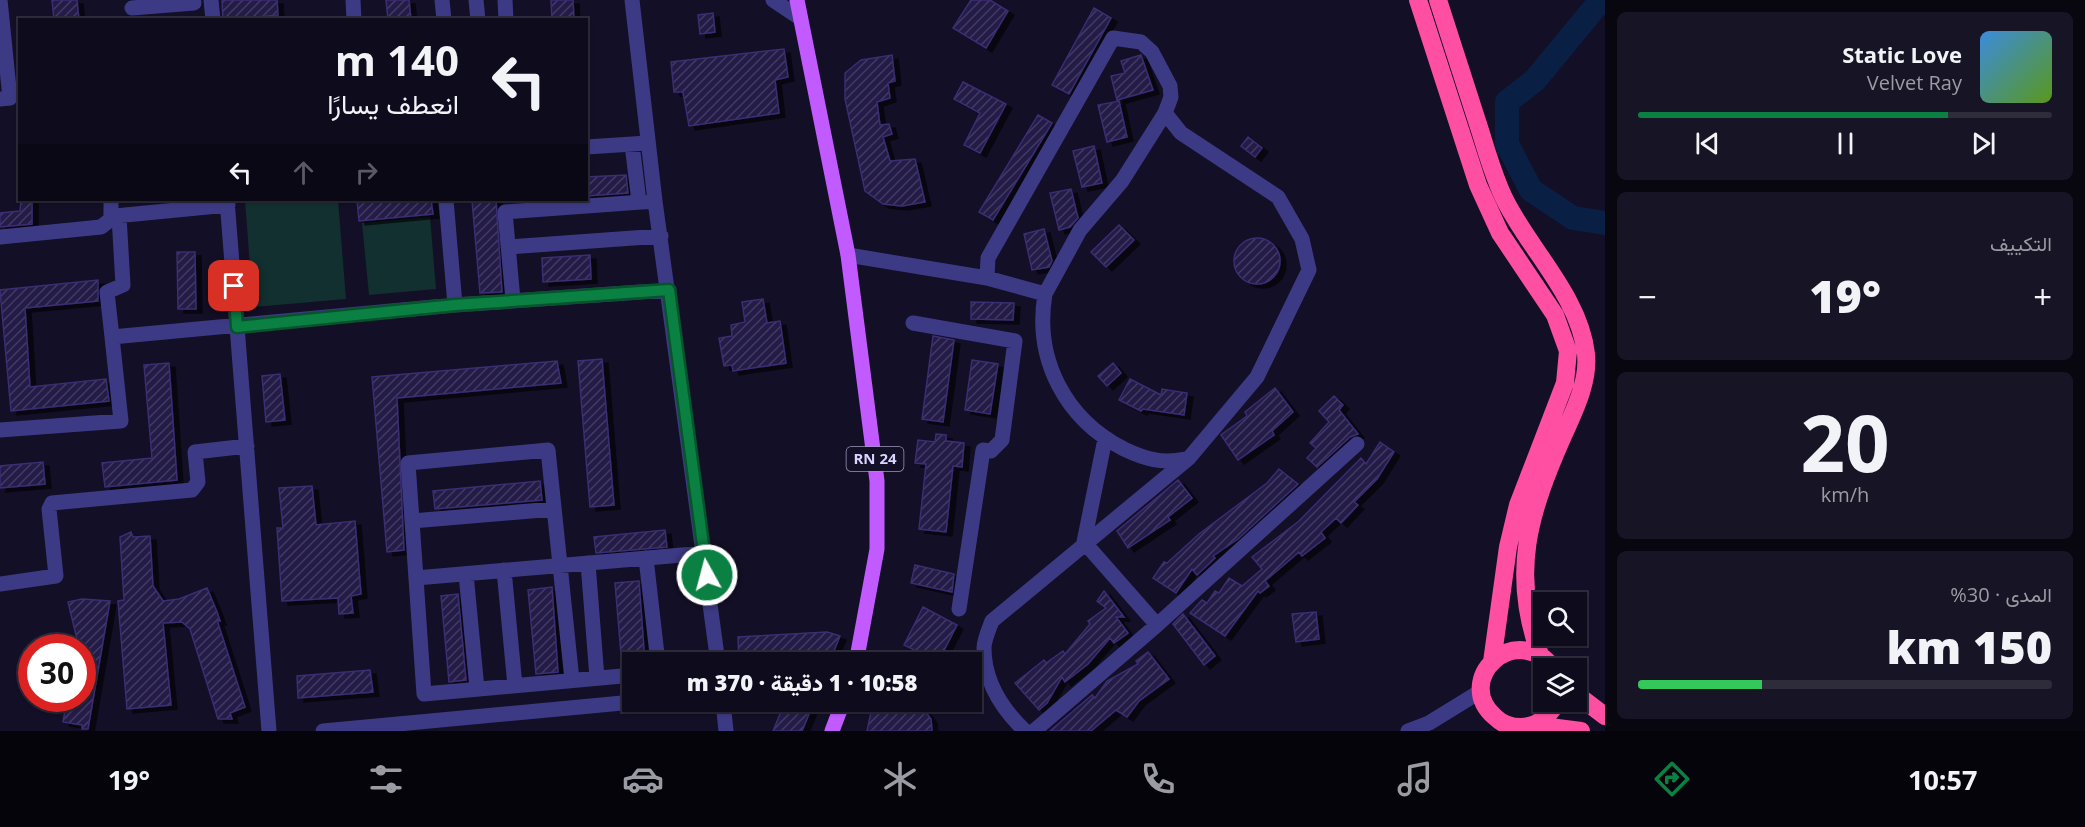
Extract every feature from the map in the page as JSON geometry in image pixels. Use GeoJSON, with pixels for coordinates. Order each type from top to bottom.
{"type":"FeatureCollection","features":[{"type":"Feature","properties":{"kind":"highway"},"geometry":{"type":"LineString","coordinates":[[1418,0],[1469,163],[1489,213],[1555,315],[1568,351],[1565,383],[1518,505],[1508,547],[1491,662]]}},
{"type":"Feature","properties":{"kind":"highway"},"geometry":{"type":"LineString","coordinates":[[1438,0],[1492,168],[1506,202],[1580,325],[1586,355],[1585,381],[1543,482],[1526,547],[1524,589],[1530,628],[1540,655]]}},
{"type":"Feature","properties":{"kind":"highway"},"geometry":{"type":"LineString","coordinates":[[1543,658],[1528,650],[1515,650],[1502,654],[1491,662],[1485,670],[1481,691],[1490,713],[1509,726],[1581,731]]}},
{"type":"Feature","properties":{"kind":"highway"},"geometry":{"type":"LineString","coordinates":[[1587,702],[1605,716]]}},
{"type":"Feature","properties":{"kind":"highway"},"geometry":{"type":"LineString","coordinates":[[1520,728],[1544,719],[1549,712]]}},
{"type":"Feature","properties":{"kind":"main road","name":"RN 24"},"geometry":{"type":"LineString","coordinates":[[797,0],[848,255],[877,481],[876,549],[858,652]]}},
{"type":"Feature","properties":{"kind":"main road"},"geometry":{"type":"LineString","coordinates":[[832,731],[839,712]]}},
{"type":"Feature","properties":{"kind":"street"},"geometry":{"type":"LineString","coordinates":[[0,0],[10,98],[0,99]]}},
{"type":"Feature","properties":{"kind":"street"},"geometry":{"type":"LineString","coordinates":[[211,0],[213,18]]}},
{"type":"Feature","properties":{"kind":"street"},"geometry":{"type":"LineString","coordinates":[[353,0],[354,18]]}},
{"type":"Feature","properties":{"kind":"street"},"geometry":{"type":"LineString","coordinates":[[442,0],[444,18]]}},
{"type":"Feature","properties":{"kind":"street"},"geometry":{"type":"LineString","coordinates":[[476,0],[478,18]]}},
{"type":"Feature","properties":{"kind":"street"},"geometry":{"type":"LineString","coordinates":[[505,0],[506,18]]}},
{"type":"Feature","properties":{"kind":"street"},"geometry":{"type":"LineString","coordinates":[[632,0],[655,201],[705,553],[717,652]]}},
{"type":"Feature","properties":{"kind":"street"},"geometry":{"type":"LineString","coordinates":[[773,0],[800,18]]}},
{"type":"Feature","properties":{"kind":"street"},"geometry":{"type":"LineString","coordinates":[[132,9],[194,3]]}},
{"type":"Feature","properties":{"kind":"street"},"geometry":{"type":"LineString","coordinates":[[987,278],[988,258],[1113,38],[1141,42],[1152,52],[1170,86],[1171,96],[1165,113],[1122,181],[1080,230],[1045,294],[1042,310],[1045,349],[1051,372],[1061,392],[1077,413],[1105,439],[1156,462],[1189,458]]}},
{"type":"Feature","properties":{"kind":"street"},"geometry":{"type":"LineString","coordinates":[[1025,731],[1005,712],[993,689],[984,647],[992,621],[1084,542],[1189,458],[1257,377],[1309,270],[1302,239],[1278,197],[1181,133],[1165,113]]}},
{"type":"Feature","properties":{"kind":"street"},"geometry":{"type":"LineString","coordinates":[[588,147],[648,142]]}},
{"type":"Feature","properties":{"kind":"street"},"geometry":{"type":"LineString","coordinates":[[632,144],[639,202]]}},
{"type":"Feature","properties":{"kind":"street"},"geometry":{"type":"LineString","coordinates":[[0,430],[121,422],[107,292],[123,285],[111,201]]}},
{"type":"Feature","properties":{"kind":"street"},"geometry":{"type":"LineString","coordinates":[[446,201],[455,305]]}},
{"type":"Feature","properties":{"kind":"street"},"geometry":{"type":"LineString","coordinates":[[513,300],[504,206],[655,201]]}},
{"type":"Feature","properties":{"kind":"street"},"geometry":{"type":"LineString","coordinates":[[0,237],[101,227],[115,218],[227,202],[269,731]]}},
{"type":"Feature","properties":{"kind":"street"},"geometry":{"type":"LineString","coordinates":[[508,247],[661,236]]}},
{"type":"Feature","properties":{"kind":"street"},"geometry":{"type":"LineString","coordinates":[[848,255],[987,278],[1045,294]]}},
{"type":"Feature","properties":{"kind":"street"},"geometry":{"type":"LineString","coordinates":[[112,337],[513,300],[669,290]]}},
{"type":"Feature","properties":{"kind":"street"},"geometry":{"type":"LineString","coordinates":[[913,323],[1015,341],[1002,440],[991,451],[983,450],[959,609]]}},
{"type":"Feature","properties":{"kind":"street"},"geometry":{"type":"LineString","coordinates":[[1084,542],[1105,439]]}},
{"type":"Feature","properties":{"kind":"street"},"geometry":{"type":"LineString","coordinates":[[1034,731],[1157,625],[1357,444]]}},
{"type":"Feature","properties":{"kind":"street"},"geometry":{"type":"LineString","coordinates":[[0,584],[56,576],[49,509],[52,503],[192,490],[198,482],[195,452],[247,446]]}},
{"type":"Feature","properties":{"kind":"street"},"geometry":{"type":"LineString","coordinates":[[573,680],[548,450],[408,463],[424,694],[622,676]]}},
{"type":"Feature","properties":{"kind":"street"},"geometry":{"type":"LineString","coordinates":[[412,521],[554,509]]}},
{"type":"Feature","properties":{"kind":"street"},"geometry":{"type":"LineString","coordinates":[[1084,542],[1157,625]]}},
{"type":"Feature","properties":{"kind":"street"},"geometry":{"type":"LineString","coordinates":[[416,578],[705,553]]}},
{"type":"Feature","properties":{"kind":"street"},"geometry":{"type":"LineString","coordinates":[[646,558],[657,652]]}},
{"type":"Feature","properties":{"kind":"street"},"geometry":{"type":"LineString","coordinates":[[588,563],[597,678]]}},
{"type":"Feature","properties":{"kind":"street"},"geometry":{"type":"LineString","coordinates":[[504,570],[515,686]]}},
{"type":"Feature","properties":{"kind":"street"},"geometry":{"type":"LineString","coordinates":[[466,574],[477,689]]}},
{"type":"Feature","properties":{"kind":"street"},"geometry":{"type":"LineString","coordinates":[[1408,731],[1429,723],[1481,691]]}},
{"type":"Feature","properties":{"kind":"street"},"geometry":{"type":"LineString","coordinates":[[323,731],[622,703]]}},
{"type":"Feature","properties":{"kind":"street"},"geometry":{"type":"LineString","coordinates":[[724,712],[726,731]]}},
{"type":"Feature","properties":{"kind":"green space"},"geometry":{"type":"Polygon","coordinates":[[[245,201],[338,201],[346,299],[253,307],[245,201]]]}},
{"type":"Feature","properties":{"kind":"green space"},"geometry":{"type":"Polygon","coordinates":[[[430,217],[436,289],[369,295],[362,223],[430,217]]]}},
{"type":"Feature","properties":{"kind":"building"},"geometry":{"type":"Polygon","coordinates":[[[52,0],[77,0],[79,18],[54,18],[52,0]]]}},
{"type":"Feature","properties":{"kind":"building"},"geometry":{"type":"Polygon","coordinates":[[[222,0],[277,0],[278,15],[223,18],[222,0]]]}},
{"type":"Feature","properties":{"kind":"building"},"geometry":{"type":"Polygon","coordinates":[[[386,0],[409,0],[411,18],[388,18],[386,0]]]}},
{"type":"Feature","properties":{"kind":"building"},"geometry":{"type":"Polygon","coordinates":[[[551,0],[573,0],[574,18],[552,18],[551,0]]]}},
{"type":"Feature","properties":{"kind":"building"},"geometry":{"type":"Polygon","coordinates":[[[971,0],[990,0],[1008,11],[986,48],[953,28],[971,0]]]}},
{"type":"Feature","properties":{"kind":"building"},"geometry":{"type":"Polygon","coordinates":[[[1094,8],[1111,18],[1069,94],[1052,85],[1094,8]]]}},
{"type":"Feature","properties":{"kind":"building"},"geometry":{"type":"Polygon","coordinates":[[[713,13],[715,32],[700,34],[698,15],[713,13]]]}},
{"type":"Feature","properties":{"kind":"building"},"geometry":{"type":"Polygon","coordinates":[[[784,49],[788,77],[775,80],[779,113],[689,126],[683,92],[674,92],[671,62],[784,49]]]}},
{"type":"Feature","properties":{"kind":"building"},"geometry":{"type":"Polygon","coordinates":[[[892,55],[895,81],[888,83],[890,98],[877,102],[880,125],[889,124],[892,134],[883,137],[890,161],[915,159],[925,202],[902,206],[883,204],[865,191],[845,99],[845,73],[861,60],[892,55]]]}},
{"type":"Feature","properties":{"kind":"building"},"geometry":{"type":"Polygon","coordinates":[[[1141,55],[1153,90],[1117,100],[1111,76],[1125,73],[1121,61],[1141,55]]]}},
{"type":"Feature","properties":{"kind":"building"},"geometry":{"type":"Polygon","coordinates":[[[963,82],[1006,104],[980,153],[964,145],[980,113],[954,99],[963,82]]]}},
{"type":"Feature","properties":{"kind":"building"},"geometry":{"type":"Polygon","coordinates":[[[1119,101],[1127,137],[1107,142],[1098,105],[1119,101]]]}},
{"type":"Feature","properties":{"kind":"building"},"geometry":{"type":"Polygon","coordinates":[[[1038,115],[1052,123],[993,220],[979,212],[1038,115]]]}},
{"type":"Feature","properties":{"kind":"building"},"geometry":{"type":"Polygon","coordinates":[[[1248,137],[1262,148],[1255,157],[1241,146],[1248,137]]]}},
{"type":"Feature","properties":{"kind":"building"},"geometry":{"type":"Polygon","coordinates":[[[1094,146],[1102,183],[1082,187],[1073,151],[1094,146]]]}},
{"type":"Feature","properties":{"kind":"building"},"geometry":{"type":"Polygon","coordinates":[[[626,175],[628,193],[588,196],[588,177],[626,175]]]}},
{"type":"Feature","properties":{"kind":"building"},"geometry":{"type":"Polygon","coordinates":[[[1071,189],[1078,218],[1070,227],[1059,230],[1050,193],[1071,189]]]}},
{"type":"Feature","properties":{"kind":"building"},"geometry":{"type":"Polygon","coordinates":[[[21,201],[32,201],[32,224],[0,227],[0,213],[20,211],[21,201]]]}},
{"type":"Feature","properties":{"kind":"building"},"geometry":{"type":"Polygon","coordinates":[[[357,201],[431,201],[433,214],[359,221],[357,201]]]}},
{"type":"Feature","properties":{"kind":"building"},"geometry":{"type":"Polygon","coordinates":[[[472,201],[496,201],[502,292],[480,293],[472,201]]]}},
{"type":"Feature","properties":{"kind":"building"},"geometry":{"type":"Polygon","coordinates":[[[1119,225],[1134,240],[1106,267],[1091,252],[1119,225]]]}},
{"type":"Feature","properties":{"kind":"building"},"geometry":{"type":"Polygon","coordinates":[[[1044,229],[1052,261],[1049,267],[1032,270],[1024,234],[1044,229]]]}},
{"type":"Feature","properties":{"kind":"building"},"geometry":{"type":"Polygon","coordinates":[[[1257,238],[1273,245],[1280,261],[1273,277],[1257,284],[1241,277],[1234,261],[1241,245],[1257,238]]]}},
{"type":"Feature","properties":{"kind":"building"},"geometry":{"type":"Polygon","coordinates":[[[177,252],[195,252],[196,309],[178,309],[177,252]]]}},
{"type":"Feature","properties":{"kind":"building"},"geometry":{"type":"Polygon","coordinates":[[[590,255],[591,279],[543,282],[542,258],[590,255]]]}},
{"type":"Feature","properties":{"kind":"building"},"geometry":{"type":"Polygon","coordinates":[[[98,280],[98,301],[25,308],[30,387],[106,379],[109,401],[11,411],[0,290],[98,280]]]}},
{"type":"Feature","properties":{"kind":"building"},"geometry":{"type":"Polygon","coordinates":[[[763,299],[767,323],[780,321],[786,363],[733,371],[732,365],[724,366],[719,338],[732,336],[731,325],[745,322],[742,302],[763,299]]]}},
{"type":"Feature","properties":{"kind":"building"},"geometry":{"type":"Polygon","coordinates":[[[971,302],[1014,303],[1013,320],[971,319],[971,302]]]}},
{"type":"Feature","properties":{"kind":"building"},"geometry":{"type":"Polygon","coordinates":[[[933,336],[954,340],[943,422],[922,419],[933,336]]]}},
{"type":"Feature","properties":{"kind":"building"},"geometry":{"type":"Polygon","coordinates":[[[602,359],[614,505],[590,507],[578,361],[602,359]]]}},
{"type":"Feature","properties":{"kind":"building"},"geometry":{"type":"Polygon","coordinates":[[[972,360],[998,364],[990,414],[965,410],[972,360]]]}},
{"type":"Feature","properties":{"kind":"building"},"geometry":{"type":"Polygon","coordinates":[[[557,361],[561,383],[397,398],[404,550],[387,552],[372,377],[557,361]]]}},
{"type":"Feature","properties":{"kind":"building"},"geometry":{"type":"Polygon","coordinates":[[[169,363],[177,480],[105,487],[102,463],[152,458],[144,365],[169,363]]]}},
{"type":"Feature","properties":{"kind":"building"},"geometry":{"type":"Polygon","coordinates":[[[1113,363],[1121,373],[1107,386],[1098,376],[1113,363]]]}},
{"type":"Feature","properties":{"kind":"building"},"geometry":{"type":"Polygon","coordinates":[[[280,374],[285,420],[266,422],[262,376],[280,374]]]}},
{"type":"Feature","properties":{"kind":"building"},"geometry":{"type":"Polygon","coordinates":[[[1130,379],[1161,395],[1162,389],[1187,393],[1184,415],[1143,409],[1141,411],[1119,400],[1130,379]]]}},
{"type":"Feature","properties":{"kind":"building"},"geometry":{"type":"Polygon","coordinates":[[[1275,388],[1293,412],[1272,431],[1274,435],[1238,460],[1221,435],[1247,416],[1245,412],[1275,388]]]}},
{"type":"Feature","properties":{"kind":"building"},"geometry":{"type":"Polygon","coordinates":[[[1334,396],[1343,405],[1339,410],[1358,434],[1350,437],[1317,467],[1307,458],[1316,448],[1310,443],[1329,422],[1319,411],[1334,396]]]}},
{"type":"Feature","properties":{"kind":"building"},"geometry":{"type":"Polygon","coordinates":[[[936,434],[946,435],[946,441],[964,443],[962,467],[953,466],[946,532],[919,529],[926,464],[915,463],[918,440],[935,442],[936,434]]]}},
{"type":"Feature","properties":{"kind":"building"},"geometry":{"type":"Polygon","coordinates":[[[1380,442],[1394,452],[1377,479],[1354,502],[1358,505],[1341,523],[1336,518],[1321,532],[1325,538],[1302,556],[1299,552],[1265,581],[1269,586],[1260,593],[1258,591],[1225,636],[1190,613],[1202,600],[1207,603],[1215,591],[1219,593],[1229,578],[1242,586],[1262,569],[1252,557],[1299,521],[1361,458],[1366,464],[1380,442]]]}},
{"type":"Feature","properties":{"kind":"building"},"geometry":{"type":"Polygon","coordinates":[[[43,462],[45,484],[0,488],[0,466],[43,462]]]}},
{"type":"Feature","properties":{"kind":"building"},"geometry":{"type":"Polygon","coordinates":[[[1279,469],[1298,484],[1238,539],[1213,556],[1215,558],[1197,575],[1192,569],[1176,593],[1153,578],[1164,562],[1167,563],[1199,534],[1267,483],[1279,469]]]}},
{"type":"Feature","properties":{"kind":"building"},"geometry":{"type":"Polygon","coordinates":[[[1178,480],[1192,498],[1168,517],[1170,520],[1128,548],[1117,531],[1178,480]]]}},
{"type":"Feature","properties":{"kind":"building"},"geometry":{"type":"Polygon","coordinates":[[[540,481],[542,500],[435,509],[433,491],[540,481]]]}},
{"type":"Feature","properties":{"kind":"building"},"geometry":{"type":"Polygon","coordinates":[[[312,486],[316,525],[355,521],[361,594],[351,596],[353,613],[339,614],[338,598],[282,601],[277,528],[283,528],[279,488],[312,486]]]}},
{"type":"Feature","properties":{"kind":"building"},"geometry":{"type":"Polygon","coordinates":[[[665,530],[667,547],[596,553],[594,537],[665,530]]]}},
{"type":"Feature","properties":{"kind":"building"},"geometry":{"type":"Polygon","coordinates":[[[131,532],[133,537],[150,536],[153,586],[163,601],[179,599],[207,588],[220,621],[217,620],[245,707],[230,713],[232,719],[218,719],[190,629],[182,622],[163,623],[171,705],[127,709],[118,601],[124,600],[120,537],[131,532]]]}},
{"type":"Feature","properties":{"kind":"building"},"geometry":{"type":"Polygon","coordinates":[[[915,565],[954,574],[952,592],[911,583],[915,565]]]}},
{"type":"Feature","properties":{"kind":"building"},"geometry":{"type":"Polygon","coordinates":[[[639,581],[644,652],[622,652],[622,666],[615,583],[639,581]]]}},
{"type":"Feature","properties":{"kind":"building"},"geometry":{"type":"Polygon","coordinates":[[[552,587],[558,672],[536,674],[528,590],[552,587]]]}},
{"type":"Feature","properties":{"kind":"building"},"geometry":{"type":"Polygon","coordinates":[[[1104,591],[1124,617],[1116,617],[1128,633],[1114,643],[1110,638],[1088,664],[1065,682],[1062,677],[1047,703],[1039,710],[1015,683],[1044,660],[1046,663],[1063,651],[1065,654],[1090,624],[1088,621],[1106,608],[1097,601],[1104,591]]]}},
{"type":"Feature","properties":{"kind":"building"},"geometry":{"type":"Polygon","coordinates":[[[458,594],[466,680],[449,682],[441,596],[458,594]]]}},
{"type":"Feature","properties":{"kind":"building"},"geometry":{"type":"Polygon","coordinates":[[[82,599],[110,601],[96,682],[96,634],[76,634],[68,602],[82,599]]]}},
{"type":"Feature","properties":{"kind":"building"},"geometry":{"type":"Polygon","coordinates":[[[923,607],[957,625],[943,652],[918,652],[904,645],[923,607]]]}},
{"type":"Feature","properties":{"kind":"building"},"geometry":{"type":"Polygon","coordinates":[[[1316,612],[1319,639],[1296,642],[1292,614],[1316,612]]]}},
{"type":"Feature","properties":{"kind":"building"},"geometry":{"type":"Polygon","coordinates":[[[1183,614],[1215,656],[1204,665],[1173,624],[1183,614]]]}},
{"type":"Feature","properties":{"kind":"building"},"geometry":{"type":"Polygon","coordinates":[[[827,632],[840,636],[833,652],[739,652],[738,637],[827,632]]]}},
{"type":"Feature","properties":{"kind":"building"},"geometry":{"type":"Polygon","coordinates":[[[1148,652],[1169,679],[1139,701],[1127,717],[1116,710],[1091,731],[1050,731],[1092,695],[1095,698],[1107,681],[1138,664],[1136,661],[1148,652]]]}},
{"type":"Feature","properties":{"kind":"building"},"geometry":{"type":"Polygon","coordinates":[[[370,670],[373,692],[298,698],[297,676],[370,670]]]}},
{"type":"Feature","properties":{"kind":"building"},"geometry":{"type":"Polygon","coordinates":[[[65,712],[91,712],[88,729],[82,729],[82,725],[63,722],[65,712]]]}},
{"type":"Feature","properties":{"kind":"building"},"geometry":{"type":"Polygon","coordinates":[[[781,712],[810,712],[802,731],[773,731],[781,712]]]}},
{"type":"Feature","properties":{"kind":"building"},"geometry":{"type":"Polygon","coordinates":[[[871,712],[926,712],[931,719],[932,731],[867,731],[871,712]]]}},
{"type":"Feature","properties":{"kind":"waterway"},"geometry":{"type":"LineString","coordinates":[[1601,0],[1535,80],[1507,102],[1507,144],[1531,190],[1573,218],[1605,223]]}},
{"type":"Feature","properties":{"kind":"route"},"geometry":{"type":"LineString","coordinates":[[234,286],[237,327],[513,300],[669,290],[707,575]]}}]}
